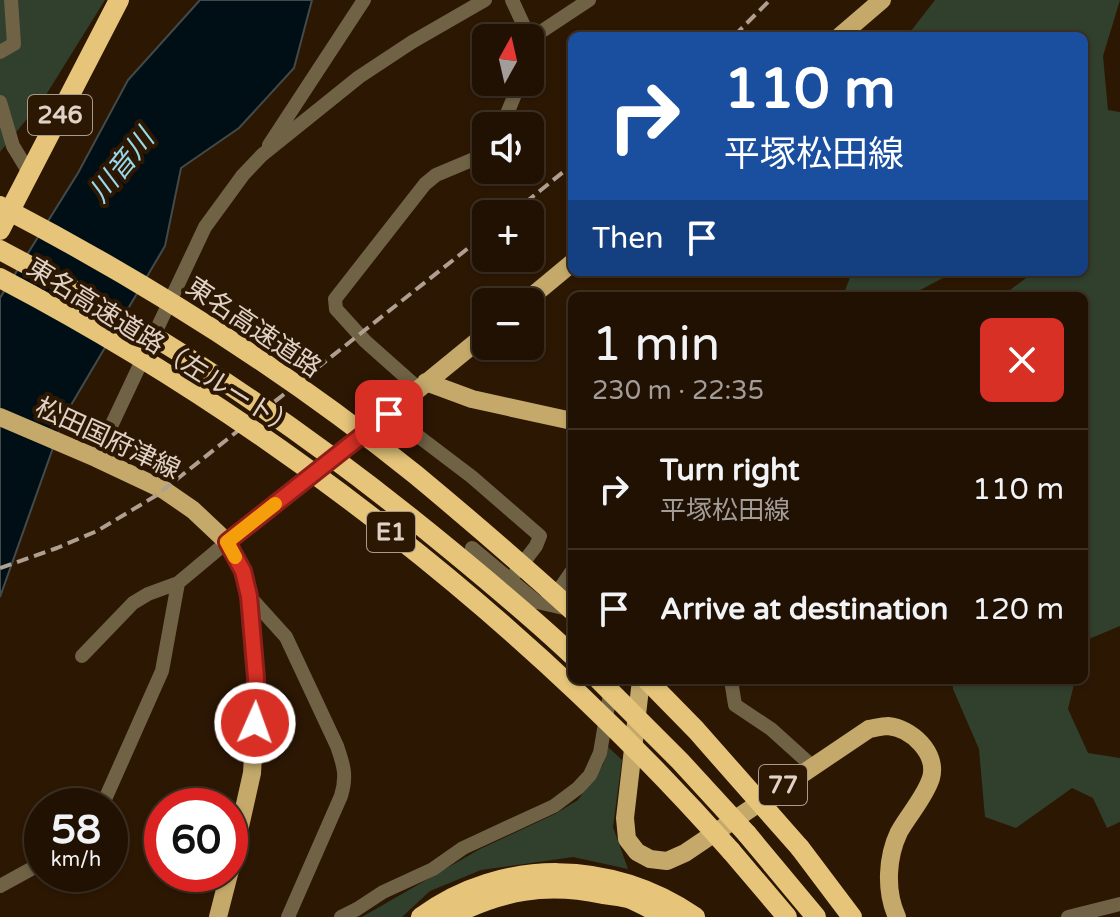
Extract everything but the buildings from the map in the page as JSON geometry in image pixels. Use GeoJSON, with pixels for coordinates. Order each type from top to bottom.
{"type":"FeatureCollection","features":[{"type":"Feature","properties":{"kind":"highway","name":"246"},"geometry":{"type":"LineString","coordinates":[[0,230],[119,0]]}},
{"type":"Feature","properties":{"kind":"highway","name":"東名高速道路"},"geometry":{"type":"LineString","coordinates":[[0,206],[142,285],[222,335],[322,404],[415,474],[568,607]]}},
{"type":"Feature","properties":{"kind":"highway","name":"E1"},"geometry":{"type":"LineString","coordinates":[[0,250],[67,285],[200,365],[298,432],[404,512],[568,651]]}},
{"type":"Feature","properties":{"kind":"highway","name":"東名高速道路（左ルート）"},"geometry":{"type":"LineString","coordinates":[[0,278],[77,320],[189,389],[284,452],[378,522],[549,666],[663,778],[782,912]]}},
{"type":"Feature","properties":{"kind":"highway"},"geometry":{"type":"LineString","coordinates":[[603,684],[747,834],[816,917]]}},
{"type":"Feature","properties":{"kind":"highway"},"geometry":{"type":"LineString","coordinates":[[648,684],[696,730],[800,848],[854,917]]}},
{"type":"Feature","properties":{"kind":"highway"},"geometry":{"type":"LineString","coordinates":[[421,917],[453,897],[487,884],[548,872],[577,873],[630,884],[679,906],[695,917]]}},
{"type":"Feature","properties":{"kind":"highway"},"geometry":{"type":"LineString","coordinates":[[449,917],[491,898],[549,887],[575,888],[627,898],[667,917]]}},
{"type":"Feature","properties":{"kind":"main road"},"geometry":{"type":"LineString","coordinates":[[845,32],[882,0]]}},
{"type":"Feature","properties":{"kind":"main road"},"geometry":{"type":"LineString","coordinates":[[542,288],[568,266]]}},
{"type":"Feature","properties":{"kind":"main road"},"geometry":{"type":"LineString","coordinates":[[227,542],[472,345]]}},
{"type":"Feature","properties":{"kind":"main road"},"geometry":{"type":"LineString","coordinates":[[422,386],[568,420]]}},
{"type":"Feature","properties":{"kind":"main road","name":"松田国府津線"},"geometry":{"type":"LineString","coordinates":[[0,417],[164,490],[193,510],[227,542],[243,571],[249,596],[256,678],[252,773],[248,791]]}},
{"type":"Feature","properties":{"kind":"main road","name":"77"},"geometry":{"type":"LineString","coordinates":[[643,684],[625,818],[627,839],[637,852],[650,859],[667,861],[685,853],[869,729],[888,726],[917,740],[932,763],[931,776],[899,833],[890,861],[889,890],[897,917]]}},
{"type":"Feature","properties":{"kind":"main road","name":"松田国府津線"},"geometry":{"type":"LineString","coordinates":[[218,917],[225,892]]}},
{"type":"Feature","properties":{"kind":"street"},"geometry":{"type":"LineString","coordinates":[[0,52],[14,44],[11,0]]}},
{"type":"Feature","properties":{"kind":"street"},"geometry":{"type":"LineString","coordinates":[[262,155],[364,0]]}},
{"type":"Feature","properties":{"kind":"street"},"geometry":{"type":"LineString","coordinates":[[91,455],[205,227],[243,175],[262,155],[359,77],[485,0]]}},
{"type":"Feature","properties":{"kind":"street"},"geometry":{"type":"LineString","coordinates":[[512,0],[523,24]]}},
{"type":"Feature","properties":{"kind":"street"},"geometry":{"type":"LineString","coordinates":[[544,31],[589,0]]}},
{"type":"Feature","properties":{"kind":"street"},"geometry":{"type":"LineString","coordinates":[[0,102],[13,146],[30,174]]}},
{"type":"Feature","properties":{"kind":"street"},"geometry":{"type":"LineString","coordinates":[[422,386],[365,341],[336,309],[335,299],[425,184],[436,175],[472,160]]}},
{"type":"Feature","properties":{"kind":"street"},"geometry":{"type":"LineString","coordinates":[[389,414],[472,477],[540,536],[510,580]]}},
{"type":"Feature","properties":{"kind":"street"},"geometry":{"type":"LineString","coordinates":[[82,656],[133,603],[178,583],[227,542]]}},
{"type":"Feature","properties":{"kind":"street"},"geometry":{"type":"LineString","coordinates":[[472,548],[537,602],[568,609]]}},
{"type":"Feature","properties":{"kind":"street"},"geometry":{"type":"LineString","coordinates":[[548,605],[568,577]]}},
{"type":"Feature","properties":{"kind":"street"},"geometry":{"type":"LineString","coordinates":[[110,788],[162,671],[178,583]]}},
{"type":"Feature","properties":{"kind":"street"},"geometry":{"type":"LineString","coordinates":[[249,596],[286,637],[337,746],[346,780],[288,917]]}},
{"type":"Feature","properties":{"kind":"street"},"geometry":{"type":"LineString","coordinates":[[341,917],[383,892],[433,869],[463,848],[554,806],[578,788],[590,775],[600,753],[611,684]]}},
{"type":"Feature","properties":{"kind":"street"},"geometry":{"type":"LineString","coordinates":[[732,684],[735,705],[771,729],[812,766]]}},
{"type":"Feature","properties":{"kind":"street"},"geometry":{"type":"LineString","coordinates":[[0,886],[24,873]]}},
{"type":"Feature","properties":{"kind":"street"},"geometry":{"type":"LineString","coordinates":[[1068,917],[1120,904]]}},
{"type":"Feature","properties":{"kind":"green space"},"geometry":{"type":"Polygon","coordinates":[[[0,0],[105,0],[44,98],[0,152],[0,0]]]}},
{"type":"Feature","properties":{"kind":"green space"},"geometry":{"type":"Polygon","coordinates":[[[935,0],[1120,0],[1103,56],[1108,110],[1120,112],[1120,626],[1088,639],[1088,292],[1007,292],[1029,276],[1088,276],[1088,32],[910,32],[935,0]]]}},
{"type":"Feature","properties":{"kind":"green space"},"geometry":{"type":"Polygon","coordinates":[[[850,276],[946,276],[916,292],[844,292],[850,276]]]}},
{"type":"Feature","properties":{"kind":"green space"},"geometry":{"type":"Polygon","coordinates":[[[953,684],[1074,684],[1068,709],[1088,753],[1120,758],[1120,822],[1107,828],[1093,798],[1072,788],[1016,828],[985,817],[979,749],[953,684]]]}},
{"type":"Feature","properties":{"kind":"green space"},"geometry":{"type":"Polygon","coordinates":[[[608,747],[622,760],[613,827],[628,869],[573,857],[481,870],[430,891],[402,917],[362,917],[480,849],[578,800],[603,765],[608,747]]]}},
{"type":"Feature","properties":{"kind":"water","name":"川音川"},"geometry":{"type":"Polygon","coordinates":[[[200,0],[312,0],[294,68],[239,128],[181,168],[165,246],[64,417],[0,597],[0,298],[78,173],[128,80],[200,0]]]}},
{"type":"Feature","properties":{"kind":"railway"},"geometry":{"type":"LineString","coordinates":[[738,32],[770,0]]}},
{"type":"Feature","properties":{"kind":"railway"},"geometry":{"type":"LineString","coordinates":[[528,200],[568,168]]}},
{"type":"Feature","properties":{"kind":"railway"},"geometry":{"type":"LineString","coordinates":[[0,568],[97,531],[157,495],[472,245]]}},
{"type":"Feature","properties":{"kind":"slow traffic"},"geometry":{"type":"LineString","coordinates":[[235,557],[227,542],[275,504]]}},
{"type":"Feature","properties":{"kind":"route"},"geometry":{"type":"LineString","coordinates":[[255,723],[256,678],[249,596],[243,571],[227,542],[389,414]]}}]}
